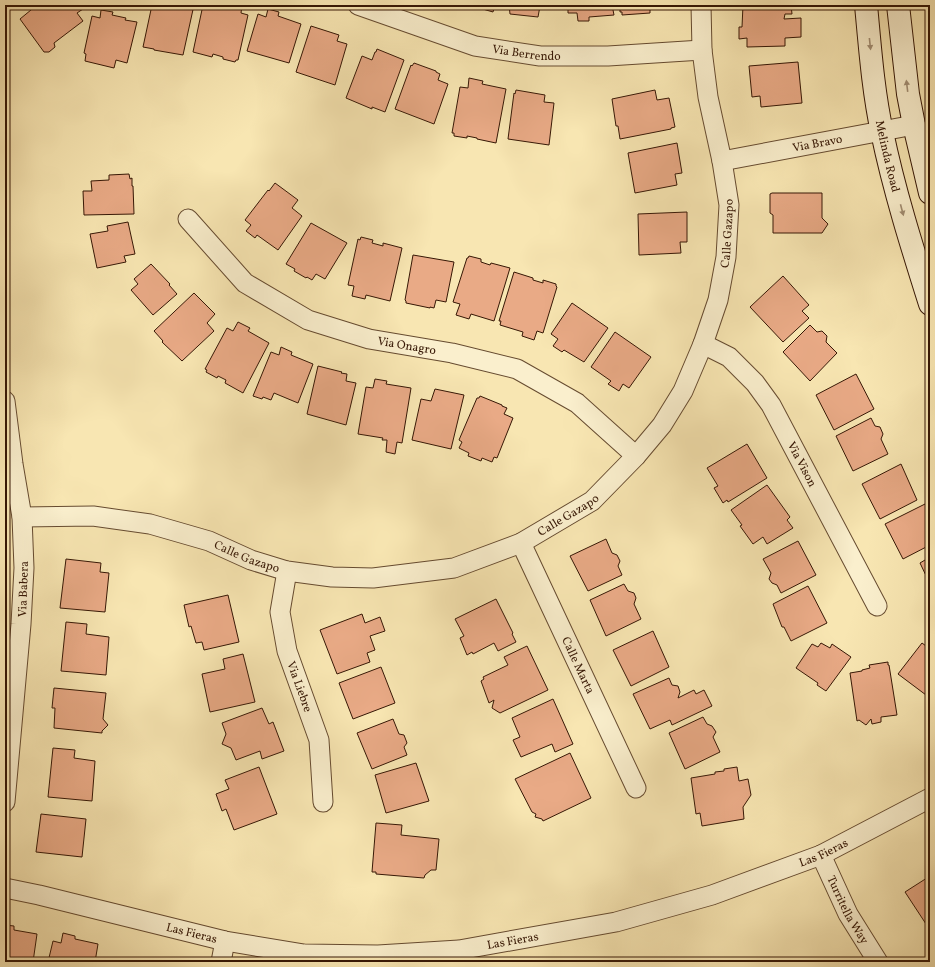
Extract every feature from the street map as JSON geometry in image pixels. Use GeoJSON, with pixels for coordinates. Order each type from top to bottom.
{"type":"FeatureCollection","features":[{"type":"Feature","properties":{"kind":"main road","name":"Melinda Road"},"geometry":{"type":"LineString","coordinates":[[866,5],[874,84],[882,131],[910,238],[930,304]]}},
{"type":"Feature","properties":{"kind":"main road"},"geometry":{"type":"LineString","coordinates":[[898,5],[908,94],[930,193]]}},
{"type":"Feature","properties":{"kind":"street","name":"Via Berrendo"},"geometry":{"type":"LineString","coordinates":[[358,5],[475,46],[540,56],[608,56],[702,50]]}},
{"type":"Feature","properties":{"kind":"street","name":"Calle Gazapo"},"geometry":{"type":"LineString","coordinates":[[22,517],[93,516],[150,524],[209,542],[251,560],[287,571],[332,577],[373,578],[454,568],[521,543],[592,500],[636,456],[662,425],[683,391],[703,344],[718,300],[726,256],[729,205],[722,161],[708,97],[702,50],[701,5]]}},
{"type":"Feature","properties":{"kind":"street","name":"Via Bravo"},"geometry":{"type":"LineString","coordinates":[[722,161],[914,125]]}},
{"type":"Feature","properties":{"kind":"street","name":"Via Onagro"},"geometry":{"type":"LineString","coordinates":[[188,219],[245,283],[308,320],[369,339],[452,352],[517,369],[577,402],[636,456]]}},
{"type":"Feature","properties":{"kind":"street","name":"Via Vison"},"geometry":{"type":"LineString","coordinates":[[703,344],[729,357],[755,383],[771,405],[877,606]]}},
{"type":"Feature","properties":{"kind":"street","name":"Via Babera"},"geometry":{"type":"LineString","coordinates":[[5,401],[13,464],[22,517],[24,568],[21,624],[5,802]]}},
{"type":"Feature","properties":{"kind":"street","name":"Calle Marta"},"geometry":{"type":"LineString","coordinates":[[521,543],[636,788]]}},
{"type":"Feature","properties":{"kind":"street","name":"Via Liebre"},"geometry":{"type":"LineString","coordinates":[[287,571],[280,612],[288,651],[319,740],[323,802]]}},
{"type":"Feature","properties":{"kind":"street","name":"Las Fieras"},"geometry":{"type":"LineString","coordinates":[[5,888],[225,940],[304,954],[378,955],[459,950],[616,922],[712,895],[821,855],[930,798]]}},
{"type":"Feature","properties":{"kind":"street","name":"Turritella Way"},"geometry":{"type":"LineString","coordinates":[[821,855],[848,914],[878,962]]}},
{"type":"Feature","properties":{"kind":"street"},"geometry":{"type":"LineString","coordinates":[[221,962],[225,940]]}},
{"type":"Feature","properties":{"kind":"building"},"geometry":{"type":"Polygon","coordinates":[[[37,5],[80,5],[83,9],[77,13],[83,21],[54,43],[55,47],[49,52],[44,52],[20,19],[37,5]]]}},
{"type":"Feature","properties":{"kind":"building"},"geometry":{"type":"Polygon","coordinates":[[[152,5],[194,5],[183,55],[143,47],[152,5]]]}},
{"type":"Feature","properties":{"kind":"building"},"geometry":{"type":"Polygon","coordinates":[[[203,5],[242,5],[241,13],[248,15],[238,60],[235,62],[223,59],[223,57],[213,54],[212,57],[193,52],[203,5]]]}},
{"type":"Feature","properties":{"kind":"building"},"geometry":{"type":"Polygon","coordinates":[[[455,5],[469,5],[468,9],[455,5]]]}},
{"type":"Feature","properties":{"kind":"building"},"geometry":{"type":"Polygon","coordinates":[[[469,5],[495,5],[493,12],[469,5]]]}},
{"type":"Feature","properties":{"kind":"building"},"geometry":{"type":"Polygon","coordinates":[[[509,5],[551,5],[550,7],[540,6],[538,17],[510,14],[509,5]]]}},
{"type":"Feature","properties":{"kind":"building"},"geometry":{"type":"Polygon","coordinates":[[[568,5],[612,5],[614,15],[589,17],[589,21],[578,21],[577,13],[568,13],[568,5]]]}},
{"type":"Feature","properties":{"kind":"building"},"geometry":{"type":"Polygon","coordinates":[[[620,5],[661,5],[650,6],[650,13],[622,15],[622,12],[620,12],[620,5]]]}},
{"type":"Feature","properties":{"kind":"building"},"geometry":{"type":"Polygon","coordinates":[[[743,5],[791,5],[792,14],[785,14],[784,19],[801,18],[801,37],[785,38],[785,46],[747,47],[747,38],[739,39],[739,27],[742,27],[743,5]]]}},
{"type":"Feature","properties":{"kind":"building"},"geometry":{"type":"Polygon","coordinates":[[[268,9],[279,12],[278,16],[301,24],[289,63],[247,51],[258,14],[266,17],[268,9]]]}},
{"type":"Feature","properties":{"kind":"building"},"geometry":{"type":"Polygon","coordinates":[[[101,10],[113,12],[112,15],[126,18],[125,20],[137,22],[127,63],[116,60],[114,68],[85,61],[86,54],[84,53],[92,16],[100,18],[101,10]]]}},
{"type":"Feature","properties":{"kind":"building"},"geometry":{"type":"Polygon","coordinates":[[[311,26],[339,35],[337,41],[347,44],[335,85],[296,72],[311,26]]]}},
{"type":"Feature","properties":{"kind":"building"},"geometry":{"type":"Polygon","coordinates":[[[377,49],[404,60],[385,112],[372,107],[372,109],[346,98],[362,56],[372,60],[377,49]]]}},
{"type":"Feature","properties":{"kind":"building"},"geometry":{"type":"Polygon","coordinates":[[[798,62],[802,103],[761,107],[760,96],[752,97],[749,66],[798,62]]]}},
{"type":"Feature","properties":{"kind":"building"},"geometry":{"type":"Polygon","coordinates":[[[414,63],[436,71],[440,74],[438,80],[448,84],[434,124],[395,109],[411,65],[412,66],[414,63]]]}},
{"type":"Feature","properties":{"kind":"building"},"geometry":{"type":"Polygon","coordinates":[[[469,78],[483,81],[482,84],[506,89],[496,143],[467,136],[467,138],[454,136],[454,133],[452,133],[460,87],[468,88],[469,78]]]}},
{"type":"Feature","properties":{"kind":"building"},"geometry":{"type":"Polygon","coordinates":[[[516,90],[545,95],[544,102],[554,103],[549,145],[508,139],[514,93],[515,94],[516,90]]]}},
{"type":"Feature","properties":{"kind":"building"},"geometry":{"type":"Polygon","coordinates":[[[655,90],[657,100],[669,98],[675,127],[620,139],[618,126],[616,126],[612,99],[655,90]]]}},
{"type":"Feature","properties":{"kind":"building"},"geometry":{"type":"Polygon","coordinates":[[[677,143],[682,173],[675,174],[677,185],[635,193],[628,153],[677,143]]]}},
{"type":"Feature","properties":{"kind":"building"},"geometry":{"type":"Polygon","coordinates":[[[129,174],[130,179],[132,178],[133,186],[134,214],[84,215],[83,191],[92,191],[91,181],[109,180],[109,175],[129,174]]]}},
{"type":"Feature","properties":{"kind":"building"},"geometry":{"type":"Polygon","coordinates":[[[275,183],[298,200],[292,208],[302,216],[278,250],[257,235],[255,238],[246,231],[251,225],[245,220],[275,183]]]}},
{"type":"Feature","properties":{"kind":"building"},"geometry":{"type":"Polygon","coordinates":[[[822,193],[822,218],[828,224],[822,233],[773,233],[773,215],[770,213],[770,194],[822,193]]]}},
{"type":"Feature","properties":{"kind":"building"},"geometry":{"type":"Polygon","coordinates":[[[687,212],[687,242],[680,242],[681,253],[639,255],[638,214],[687,212]]]}},
{"type":"Feature","properties":{"kind":"building"},"geometry":{"type":"Polygon","coordinates":[[[128,222],[135,254],[124,256],[126,262],[97,268],[90,234],[108,231],[107,226],[128,222]]]}},
{"type":"Feature","properties":{"kind":"building"},"geometry":{"type":"Polygon","coordinates":[[[311,223],[347,243],[325,279],[316,274],[312,280],[307,277],[306,278],[286,264],[311,223]]]}},
{"type":"Feature","properties":{"kind":"building"},"geometry":{"type":"Polygon","coordinates":[[[361,237],[373,240],[372,243],[383,246],[383,243],[402,248],[390,301],[366,295],[365,299],[352,296],[354,286],[348,285],[358,239],[360,240],[361,237]]]}},
{"type":"Feature","properties":{"kind":"building"},"geometry":{"type":"Polygon","coordinates":[[[413,255],[454,262],[446,302],[436,300],[434,308],[406,303],[405,300],[413,255]]]}},
{"type":"Feature","properties":{"kind":"building"},"geometry":{"type":"Polygon","coordinates":[[[469,256],[481,259],[481,262],[490,265],[491,263],[510,268],[494,321],[471,314],[469,319],[456,315],[460,304],[453,302],[467,258],[469,256]]]}},
{"type":"Feature","properties":{"kind":"building"},"geometry":{"type":"Polygon","coordinates":[[[151,264],[170,284],[169,285],[177,294],[153,315],[131,290],[138,284],[134,279],[151,264]]]}},
{"type":"Feature","properties":{"kind":"building"},"geometry":{"type":"Polygon","coordinates":[[[514,272],[543,283],[543,280],[556,284],[557,287],[543,333],[537,331],[534,340],[522,336],[523,332],[500,325],[501,321],[499,321],[514,272]]]}},
{"type":"Feature","properties":{"kind":"building"},"geometry":{"type":"Polygon","coordinates":[[[783,276],[809,305],[802,311],[809,318],[783,342],[750,307],[783,276]]]}},
{"type":"Feature","properties":{"kind":"building"},"geometry":{"type":"Polygon","coordinates":[[[194,293],[215,314],[207,323],[214,331],[182,361],[162,342],[163,341],[154,331],[194,293]]]}},
{"type":"Feature","properties":{"kind":"building"},"geometry":{"type":"Polygon","coordinates":[[[572,303],[608,328],[584,362],[564,350],[562,352],[553,346],[558,339],[551,334],[572,303]]]}},
{"type":"Feature","properties":{"kind":"building"},"geometry":{"type":"Polygon","coordinates":[[[238,322],[250,328],[248,331],[269,343],[243,393],[225,383],[226,380],[218,376],[217,378],[206,372],[207,370],[205,369],[227,328],[233,331],[238,322]]]}},
{"type":"Feature","properties":{"kind":"building"},"geometry":{"type":"Polygon","coordinates":[[[810,325],[817,332],[822,331],[827,336],[826,342],[837,353],[810,381],[783,352],[810,325]]]}},
{"type":"Feature","properties":{"kind":"building"},"geometry":{"type":"Polygon","coordinates":[[[615,332],[651,357],[629,388],[623,384],[619,391],[608,384],[611,381],[591,367],[615,332]]]}},
{"type":"Feature","properties":{"kind":"building"},"geometry":{"type":"Polygon","coordinates":[[[281,347],[292,352],[291,355],[313,364],[298,403],[274,393],[271,400],[253,396],[271,352],[279,355],[281,347]]]}},
{"type":"Feature","properties":{"kind":"building"},"geometry":{"type":"Polygon","coordinates":[[[318,366],[347,374],[346,381],[356,383],[346,425],[307,414],[318,366]]]}},
{"type":"Feature","properties":{"kind":"building"},"geometry":{"type":"Polygon","coordinates":[[[856,374],[874,409],[834,430],[816,395],[856,374]]]}},
{"type":"Feature","properties":{"kind":"building"},"geometry":{"type":"Polygon","coordinates":[[[375,379],[387,381],[386,384],[411,388],[402,443],[397,442],[395,454],[386,452],[387,440],[358,434],[366,387],[373,388],[375,379]]]}},
{"type":"Feature","properties":{"kind":"building"},"geometry":{"type":"Polygon","coordinates":[[[435,389],[464,395],[451,449],[412,440],[421,399],[431,401],[435,389]]]}},
{"type":"Feature","properties":{"kind":"building"},"geometry":{"type":"Polygon","coordinates":[[[480,396],[507,408],[504,414],[513,418],[497,458],[494,457],[492,462],[482,458],[481,461],[468,456],[469,453],[459,448],[462,442],[459,440],[477,398],[480,396]]]}},
{"type":"Feature","properties":{"kind":"building"},"geometry":{"type":"Polygon","coordinates":[[[871,418],[875,426],[880,427],[883,434],[881,439],[888,454],[853,471],[836,436],[871,418]]]}},
{"type":"Feature","properties":{"kind":"building"},"geometry":{"type":"Polygon","coordinates":[[[747,444],[767,478],[728,502],[727,500],[723,503],[714,488],[718,486],[707,468],[747,444]]]}},
{"type":"Feature","properties":{"kind":"building"},"geometry":{"type":"Polygon","coordinates":[[[901,464],[917,500],[880,519],[862,484],[901,464]]]}},
{"type":"Feature","properties":{"kind":"building"},"geometry":{"type":"Polygon","coordinates":[[[767,485],[790,517],[787,520],[793,528],[767,544],[763,537],[753,544],[731,510],[767,485]]]}},
{"type":"Feature","properties":{"kind":"building"},"geometry":{"type":"Polygon","coordinates":[[[925,504],[930,513],[930,545],[903,559],[885,524],[925,504]]]}},
{"type":"Feature","properties":{"kind":"building"},"geometry":{"type":"Polygon","coordinates":[[[606,539],[612,553],[617,555],[620,561],[618,566],[622,575],[588,591],[570,556],[606,539]]]}},
{"type":"Feature","properties":{"kind":"building"},"geometry":{"type":"Polygon","coordinates":[[[798,541],[816,575],[781,593],[777,585],[772,583],[769,579],[771,573],[763,559],[798,541]]]}},
{"type":"Feature","properties":{"kind":"building"},"geometry":{"type":"Polygon","coordinates":[[[930,557],[930,584],[920,563],[930,557]]]}},
{"type":"Feature","properties":{"kind":"building"},"geometry":{"type":"Polygon","coordinates":[[[66,559],[101,563],[100,572],[109,573],[105,612],[60,608],[66,559]]]}},
{"type":"Feature","properties":{"kind":"building"},"geometry":{"type":"Polygon","coordinates":[[[624,584],[628,591],[634,593],[636,598],[634,604],[641,619],[606,636],[590,600],[624,584]]]}},
{"type":"Feature","properties":{"kind":"building"},"geometry":{"type":"Polygon","coordinates":[[[808,586],[827,623],[791,641],[784,627],[782,627],[773,604],[808,586]]]}},
{"type":"Feature","properties":{"kind":"building"},"geometry":{"type":"Polygon","coordinates":[[[228,595],[239,642],[204,650],[202,642],[196,643],[191,626],[189,627],[184,605],[228,595]]]}},
{"type":"Feature","properties":{"kind":"building"},"geometry":{"type":"Polygon","coordinates":[[[496,599],[516,642],[498,651],[494,643],[473,654],[472,652],[467,655],[460,638],[464,636],[455,619],[496,599]]]}},
{"type":"Feature","properties":{"kind":"building"},"geometry":{"type":"Polygon","coordinates":[[[362,614],[365,623],[380,617],[385,631],[370,636],[375,650],[367,653],[370,662],[337,674],[320,630],[362,614]]]}},
{"type":"Feature","properties":{"kind":"building"},"geometry":{"type":"Polygon","coordinates":[[[66,622],[87,624],[86,634],[109,637],[106,675],[61,671],[66,622]]]}},
{"type":"Feature","properties":{"kind":"building"},"geometry":{"type":"Polygon","coordinates":[[[653,631],[669,667],[631,686],[613,650],[653,631]]]}},
{"type":"Feature","properties":{"kind":"building"},"geometry":{"type":"Polygon","coordinates":[[[821,643],[830,648],[832,644],[851,657],[826,691],[817,685],[818,683],[796,668],[812,644],[818,647],[821,643]]]}},
{"type":"Feature","properties":{"kind":"building"},"geometry":{"type":"Polygon","coordinates":[[[922,643],[930,649],[930,698],[898,674],[922,643]]]}},
{"type":"Feature","properties":{"kind":"building"},"geometry":{"type":"Polygon","coordinates":[[[527,646],[548,690],[500,713],[492,708],[494,700],[489,703],[481,681],[484,679],[483,677],[508,665],[504,657],[527,646]]]}},
{"type":"Feature","properties":{"kind":"building"},"geometry":{"type":"Polygon","coordinates":[[[243,654],[255,702],[210,712],[202,674],[225,669],[223,659],[243,654]]]}},
{"type":"Feature","properties":{"kind":"building"},"geometry":{"type":"Polygon","coordinates":[[[888,662],[897,715],[881,717],[881,722],[872,724],[871,719],[866,725],[859,720],[857,721],[850,673],[870,668],[869,665],[888,662]]]}},
{"type":"Feature","properties":{"kind":"building"},"geometry":{"type":"Polygon","coordinates":[[[381,667],[395,703],[353,719],[339,683],[381,667]]]}},
{"type":"Feature","properties":{"kind":"building"},"geometry":{"type":"Polygon","coordinates":[[[669,678],[672,685],[678,686],[680,692],[678,698],[694,690],[696,694],[704,690],[712,706],[672,725],[670,720],[650,729],[633,694],[669,678]]]}},
{"type":"Feature","properties":{"kind":"building"},"geometry":{"type":"Polygon","coordinates":[[[54,688],[106,693],[103,719],[108,725],[102,733],[54,728],[55,708],[52,708],[54,688]]]}},
{"type":"Feature","properties":{"kind":"building"},"geometry":{"type":"Polygon","coordinates":[[[553,699],[573,744],[555,752],[552,744],[521,757],[513,740],[520,737],[512,718],[553,699]]]}},
{"type":"Feature","properties":{"kind":"building"},"geometry":{"type":"Polygon","coordinates":[[[262,708],[269,724],[273,722],[284,751],[262,759],[260,751],[236,760],[231,748],[222,744],[226,734],[222,723],[262,708]]]}},
{"type":"Feature","properties":{"kind":"building"},"geometry":{"type":"Polygon","coordinates":[[[703,717],[707,724],[712,726],[716,732],[713,737],[720,752],[685,769],[669,733],[703,717]]]}},
{"type":"Feature","properties":{"kind":"building"},"geometry":{"type":"Polygon","coordinates":[[[393,719],[399,734],[404,735],[407,743],[404,747],[407,755],[372,769],[357,733],[393,719]]]}},
{"type":"Feature","properties":{"kind":"building"},"geometry":{"type":"Polygon","coordinates":[[[53,748],[75,750],[74,758],[95,761],[92,801],[48,797],[53,748]]]}},
{"type":"Feature","properties":{"kind":"building"},"geometry":{"type":"Polygon","coordinates":[[[570,753],[591,798],[543,821],[542,819],[535,817],[536,814],[532,812],[515,779],[570,753]]]}},
{"type":"Feature","properties":{"kind":"building"},"geometry":{"type":"Polygon","coordinates":[[[416,763],[429,801],[386,813],[375,775],[416,763]]]}},
{"type":"Feature","properties":{"kind":"building"},"geometry":{"type":"Polygon","coordinates":[[[259,767],[277,814],[234,830],[226,809],[222,811],[216,794],[229,789],[225,780],[259,767]]]}},
{"type":"Feature","properties":{"kind":"building"},"geometry":{"type":"Polygon","coordinates":[[[737,767],[739,781],[748,779],[751,795],[743,807],[744,819],[702,826],[700,813],[696,814],[691,778],[715,774],[715,772],[724,771],[724,769],[737,767]]]}},
{"type":"Feature","properties":{"kind":"building"},"geometry":{"type":"Polygon","coordinates":[[[41,814],[86,819],[82,857],[36,852],[41,814]]]}},
{"type":"Feature","properties":{"kind":"building"},"geometry":{"type":"Polygon","coordinates":[[[376,823],[402,825],[401,835],[439,839],[436,870],[431,870],[425,875],[424,878],[376,874],[376,872],[372,872],[376,823]]]}},
{"type":"Feature","properties":{"kind":"building"},"geometry":{"type":"Polygon","coordinates":[[[930,876],[930,921],[926,924],[905,892],[930,876]]]}},
{"type":"Feature","properties":{"kind":"building"},"geometry":{"type":"Polygon","coordinates":[[[5,925],[14,926],[14,930],[37,934],[33,962],[5,962],[5,925]]]}},
{"type":"Feature","properties":{"kind":"building"},"geometry":{"type":"Polygon","coordinates":[[[63,933],[75,936],[75,939],[98,944],[95,962],[48,962],[53,941],[61,943],[63,933]]]}}]}
